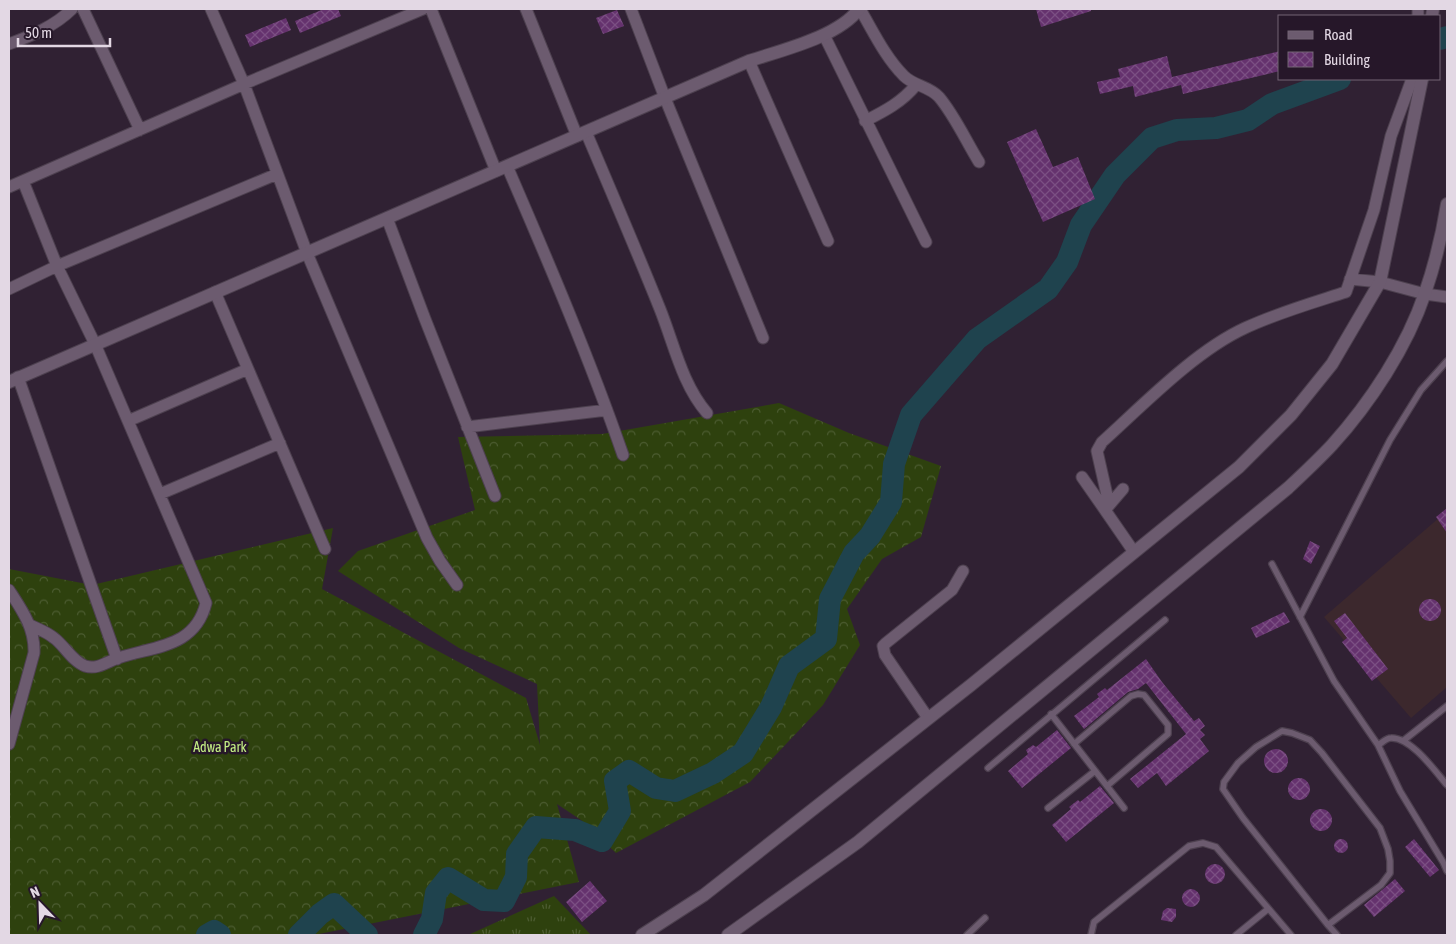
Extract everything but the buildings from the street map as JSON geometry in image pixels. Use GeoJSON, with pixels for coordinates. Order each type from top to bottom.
{"type":"FeatureCollection","features":[{"type":"Feature","properties":{"kind":"main road"},"geometry":{"type":"LineString","coordinates":[[14,379],[749,61],[824,35],[852,18],[860,9]]}},
{"type":"Feature","properties":{"kind":"main road"},"geometry":{"type":"LineString","coordinates":[[642,935],[704,895],[928,718],[1239,467],[1291,415],[1332,364],[1380,282],[1422,80]]}},
{"type":"Feature","properties":{"kind":"main road"},"geometry":{"type":"LineString","coordinates":[[728,935],[858,842],[1288,488],[1331,446],[1361,410],[1390,366],[1410,329],[1425,294],[1440,242],[1447,204]]}},
{"type":"Feature","properties":{"kind":"street"},"geometry":{"type":"LineString","coordinates":[[9,44],[33,35],[72,9]]}},
{"type":"Feature","properties":{"kind":"street"},"geometry":{"type":"LineString","coordinates":[[83,9],[140,130]]}},
{"type":"Feature","properties":{"kind":"street"},"geometry":{"type":"LineString","coordinates":[[211,9],[244,84],[307,253],[427,538],[457,585]]}},
{"type":"Feature","properties":{"kind":"street"},"geometry":{"type":"LineString","coordinates":[[9,187],[244,84],[423,9]]}},
{"type":"Feature","properties":{"kind":"street"},"geometry":{"type":"LineString","coordinates":[[431,9],[501,168],[552,271],[608,410],[623,455]]}},
{"type":"Feature","properties":{"kind":"street"},"geometry":{"type":"LineString","coordinates":[[526,9],[661,311],[678,361],[697,401],[707,413]]}},
{"type":"Feature","properties":{"kind":"street"},"geometry":{"type":"LineString","coordinates":[[631,9],[665,98],[763,338]]}},
{"type":"Feature","properties":{"kind":"street"},"geometry":{"type":"LineString","coordinates":[[860,9],[889,58],[905,77],[916,85],[927,88],[944,103],[979,162]]}},
{"type":"Feature","properties":{"kind":"street"},"geometry":{"type":"LineString","coordinates":[[824,35],[926,242]]}},
{"type":"Feature","properties":{"kind":"street"},"geometry":{"type":"LineString","coordinates":[[749,61],[828,240]]}},
{"type":"Feature","properties":{"kind":"street"},"geometry":{"type":"LineString","coordinates":[[1107,507],[1097,452],[1102,442],[1205,352],[1244,329],[1346,292],[1374,210],[1391,136],[1412,80]]}},
{"type":"Feature","properties":{"kind":"street"},"geometry":{"type":"LineString","coordinates":[[865,121],[895,105],[916,85]]}},
{"type":"Feature","properties":{"kind":"street"},"geometry":{"type":"LineString","coordinates":[[9,289],[57,266],[277,174]]}},
{"type":"Feature","properties":{"kind":"street"},"geometry":{"type":"LineString","coordinates":[[23,181],[57,266],[95,344],[206,603],[199,621],[188,634],[172,643],[117,658],[93,668],[82,665],[53,637],[30,625]]}},
{"type":"Feature","properties":{"kind":"street"},"geometry":{"type":"LineString","coordinates":[[387,218],[495,496]]}},
{"type":"Feature","properties":{"kind":"street"},"geometry":{"type":"LineString","coordinates":[[1350,279],[1380,282],[1425,294],[1447,297]]}},
{"type":"Feature","properties":{"kind":"street"},"geometry":{"type":"LineString","coordinates":[[215,292],[325,549]]}},
{"type":"Feature","properties":{"kind":"street"},"geometry":{"type":"LineString","coordinates":[[128,421],[248,369]]}},
{"type":"Feature","properties":{"kind":"street"},"geometry":{"type":"LineString","coordinates":[[14,379],[117,658]]}},
{"type":"Feature","properties":{"kind":"street"},"geometry":{"type":"LineString","coordinates":[[468,427],[608,410]]}},
{"type":"Feature","properties":{"kind":"street"},"geometry":{"type":"LineString","coordinates":[[160,494],[280,443]]}},
{"type":"Feature","properties":{"kind":"street"},"geometry":{"type":"LineString","coordinates":[[1082,477],[1107,507],[1134,552]]}},
{"type":"Feature","properties":{"kind":"street"},"geometry":{"type":"LineString","coordinates":[[1107,507],[1123,488]]}},
{"type":"Feature","properties":{"kind":"street"},"geometry":{"type":"LineString","coordinates":[[928,718],[885,655],[884,646],[952,590],[959,581],[963,571]]}},
{"type":"Feature","properties":{"kind":"street"},"geometry":{"type":"LineString","coordinates":[[9,590],[30,625],[34,640],[34,653],[9,744]]}},
{"type":"Feature","properties":{"kind":"lane"},"geometry":{"type":"LineString","coordinates":[[1300,617],[1390,440],[1421,390],[1447,362]]}},
{"type":"Feature","properties":{"kind":"lane"},"geometry":{"type":"LineString","coordinates":[[1272,564],[1334,681],[1378,745],[1400,790],[1444,862],[1447,871]]}},
{"type":"Feature","properties":{"kind":"lane"},"geometry":{"type":"LineString","coordinates":[[988,768],[1165,620]]}},
{"type":"Feature","properties":{"kind":"lane"},"geometry":{"type":"LineString","coordinates":[[1074,744],[1131,696],[1138,694],[1144,695],[1168,726],[1168,734],[1106,786]]}},
{"type":"Feature","properties":{"kind":"lane"},"geometry":{"type":"LineString","coordinates":[[1403,741],[1447,706]]}},
{"type":"Feature","properties":{"kind":"lane"},"geometry":{"type":"LineString","coordinates":[[1051,714],[1124,808]]}},
{"type":"Feature","properties":{"kind":"lane"},"geometry":{"type":"LineString","coordinates":[[1328,925],[1381,885],[1390,873],[1388,849],[1380,828],[1316,746],[1310,740],[1282,731],[1256,747],[1238,763],[1224,782],[1223,789],[1244,818],[1328,925],[1337,935]]}},
{"type":"Feature","properties":{"kind":"lane"},"geometry":{"type":"LineString","coordinates":[[1378,745],[1388,738],[1410,744],[1447,785]]}},
{"type":"Feature","properties":{"kind":"lane"},"geometry":{"type":"LineString","coordinates":[[1048,808],[1095,771]]}},
{"type":"Feature","properties":{"kind":"lane"},"geometry":{"type":"LineString","coordinates":[[1091,935],[1094,922],[1189,846],[1204,843],[1216,847],[1291,935]]}},
{"type":"Feature","properties":{"kind":"lane"},"geometry":{"type":"LineString","coordinates":[[1236,935],[1268,909]]}},
{"type":"Feature","properties":{"kind":"lane"},"geometry":{"type":"LineString","coordinates":[[967,935],[985,918]]}},
{"type":"Feature","properties":{"kind":"shaded area"},"geometry":{"type":"Polygon","coordinates":[[[1447,511],[1447,687],[1411,718],[1324,617],[1447,511]]]}},
{"type":"Feature","properties":{"kind":"green space","name":"Adwa Park"},"geometry":{"type":"Polygon","coordinates":[[[779,403],[849,433],[941,466],[921,537],[882,559],[847,609],[860,645],[823,705],[750,782],[616,853],[581,820],[557,804],[579,882],[314,935],[9,935],[9,569],[92,585],[333,528],[322,589],[526,698],[540,745],[537,684],[459,648],[338,571],[358,551],[475,510],[458,437],[602,434],[779,403]]]}},
{"type":"Feature","properties":{"kind":"green space"},"geometry":{"type":"Polygon","coordinates":[[[554,896],[591,935],[468,935],[554,896]]]}},
{"type":"Feature","properties":{"kind":"waterway"},"geometry":{"type":"LineString","coordinates":[[1441,39],[1447,37]]}},
{"type":"Feature","properties":{"kind":"waterway"},"geometry":{"type":"LineString","coordinates":[[424,935],[432,919],[436,893],[448,878],[484,900],[504,901],[516,877],[517,854],[536,827],[575,830],[602,841],[620,811],[615,781],[629,771],[656,788],[675,791],[713,773],[743,753],[771,707],[789,666],[826,639],[830,599],[854,553],[870,536],[891,502],[894,464],[911,415],[977,339],[1048,289],[1067,262],[1081,225],[1115,175],[1152,138],[1177,130],[1216,128],[1248,120],[1272,104],[1337,80]]}},
{"type":"Feature","properties":{"kind":"waterway"},"geometry":{"type":"LineString","coordinates":[[299,935],[320,914],[334,904],[367,935]]}},
{"type":"Feature","properties":{"kind":"waterway"},"geometry":{"type":"LineString","coordinates":[[207,935],[214,931],[220,935]]}}]}
